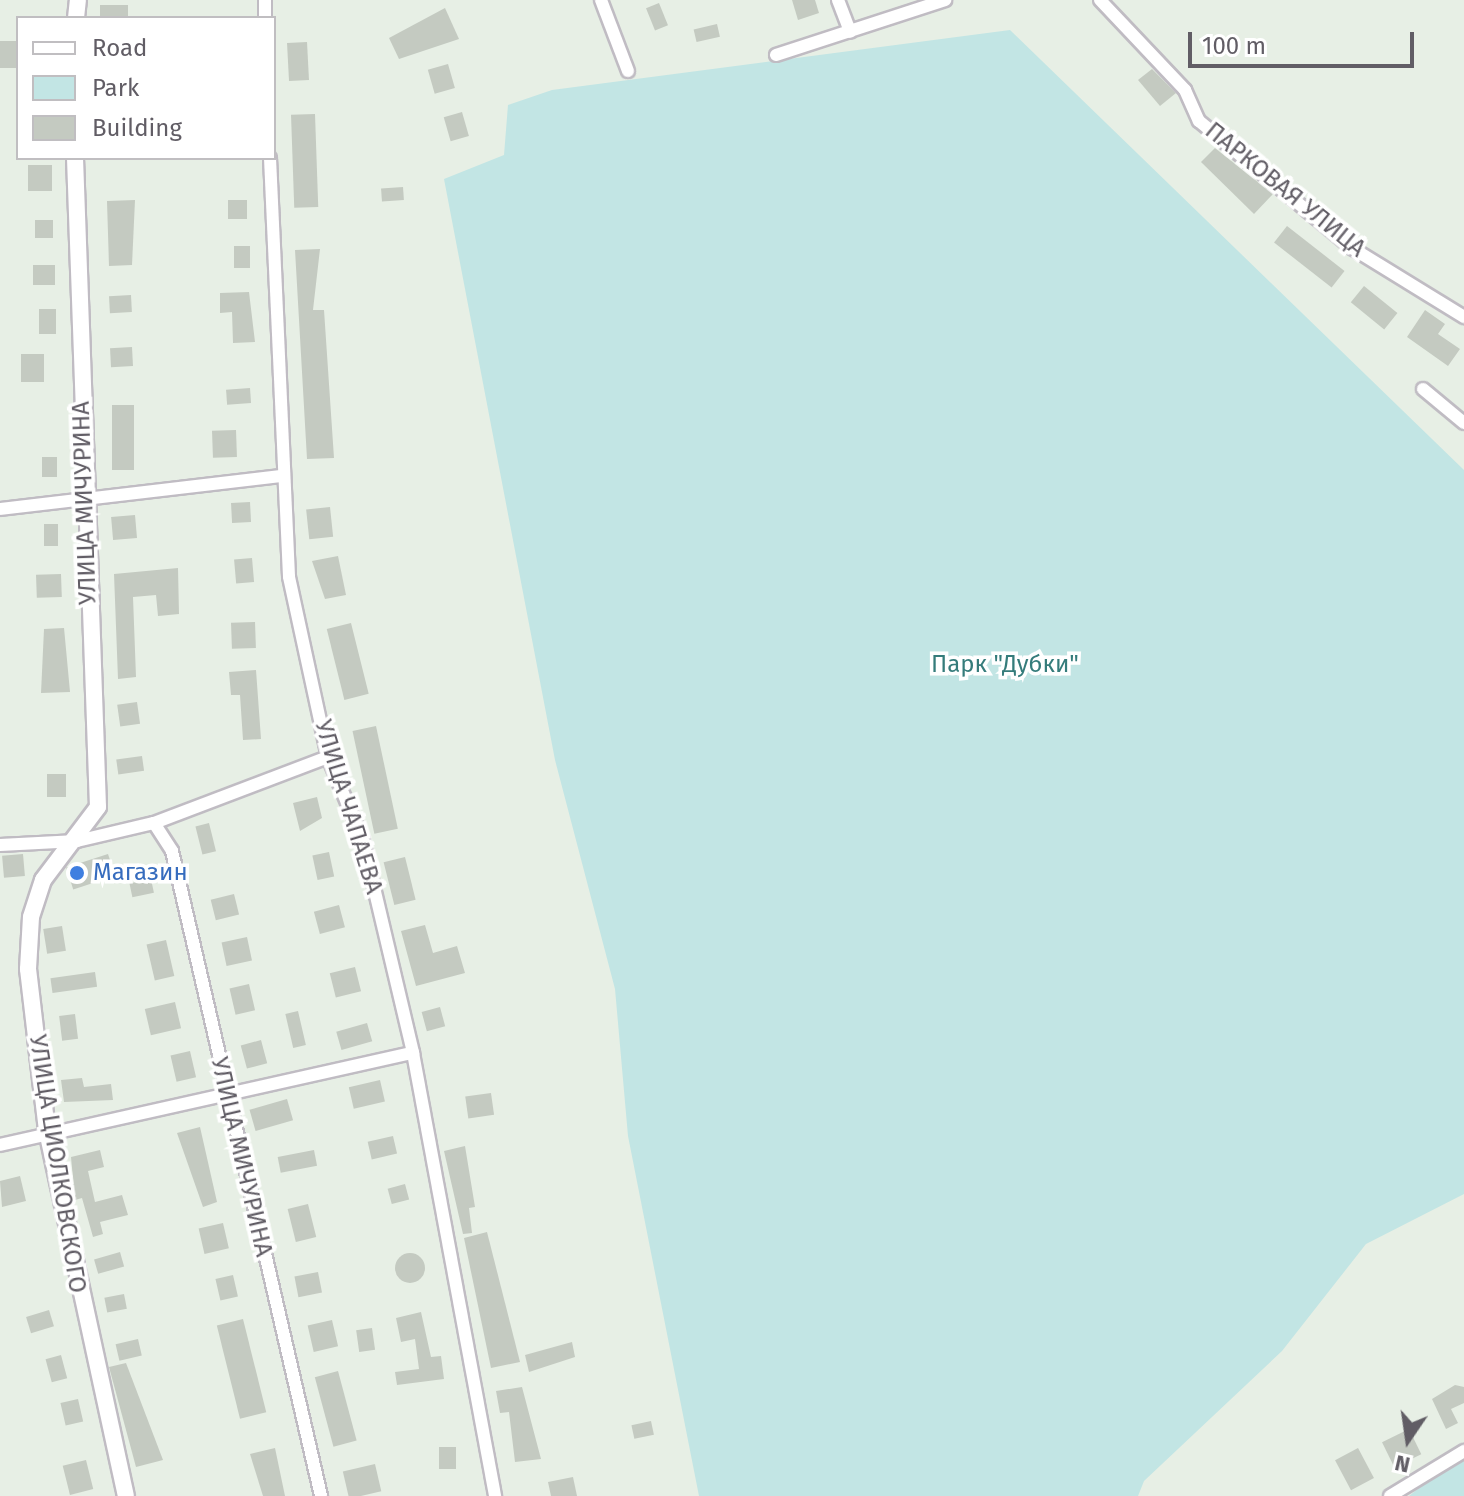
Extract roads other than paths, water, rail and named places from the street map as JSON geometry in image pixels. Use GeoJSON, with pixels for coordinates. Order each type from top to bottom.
{"type":"FeatureCollection","features":[{"type":"Feature","properties":{"kind":"street"},"geometry":{"type":"LineString","coordinates":[[601,0],[628,71]]}},
{"type":"Feature","properties":{"kind":"street"},"geometry":{"type":"LineString","coordinates":[[838,0],[850,32]]}},
{"type":"Feature","properties":{"kind":"street"},"geometry":{"type":"LineString","coordinates":[[776,55],[945,0]]}},
{"type":"Feature","properties":{"kind":"street","name":"ПАРКОВАЯ УЛИЦА"},"geometry":{"type":"LineString","coordinates":[[1100,0],[1185,90],[1199,121],[1352,248],[1464,317]]}},
{"type":"Feature","properties":{"kind":"street","name":"УЛИЦА МИЧУРИНА"},"geometry":{"type":"LineString","coordinates":[[75,160],[84,498],[98,807],[77,841]]}},
{"type":"Feature","properties":{"kind":"street","name":"УЛИЦА ЧАПАЕВА"},"geometry":{"type":"LineString","coordinates":[[270,160],[279,476],[289,577],[328,757],[363,841],[413,1053],[495,1496]]}},
{"type":"Feature","properties":{"kind":"street"},"geometry":{"type":"LineString","coordinates":[[1423,389],[1464,423]]}},
{"type":"Feature","properties":{"kind":"street"},"geometry":{"type":"LineString","coordinates":[[0,509],[279,476]]}},
{"type":"Feature","properties":{"kind":"street"},"geometry":{"type":"LineString","coordinates":[[0,845],[77,841],[154,823],[328,757]]}},
{"type":"Feature","properties":{"kind":"street","name":"УЛИЦА МИЧУРИНА"},"geometry":{"type":"LineString","coordinates":[[154,823],[172,851],[225,1093],[321,1496]]}},
{"type":"Feature","properties":{"kind":"street","name":"УЛИЦА ЦИОЛКОВСКОГО"},"geometry":{"type":"LineString","coordinates":[[77,841],[43,880],[31,917],[28,969],[47,1131],[126,1496]]}},
{"type":"Feature","properties":{"kind":"street"},"geometry":{"type":"LineString","coordinates":[[0,1145],[47,1131],[413,1053]]}},
{"type":"Feature","properties":{"kind":"street"},"geometry":{"type":"LineString","coordinates":[[1390,1496],[1464,1451]]}},
{"type":"Feature","properties":{"kind":"place","name":"Магазин"},"geometry":{"type":"Point","coordinates":[77,873]}},
{"type":"Feature","properties":{"kind":"park label","name":"Парк \"Дубки\""},"geometry":{"type":"Point","coordinates":[1005,665]}}]}
